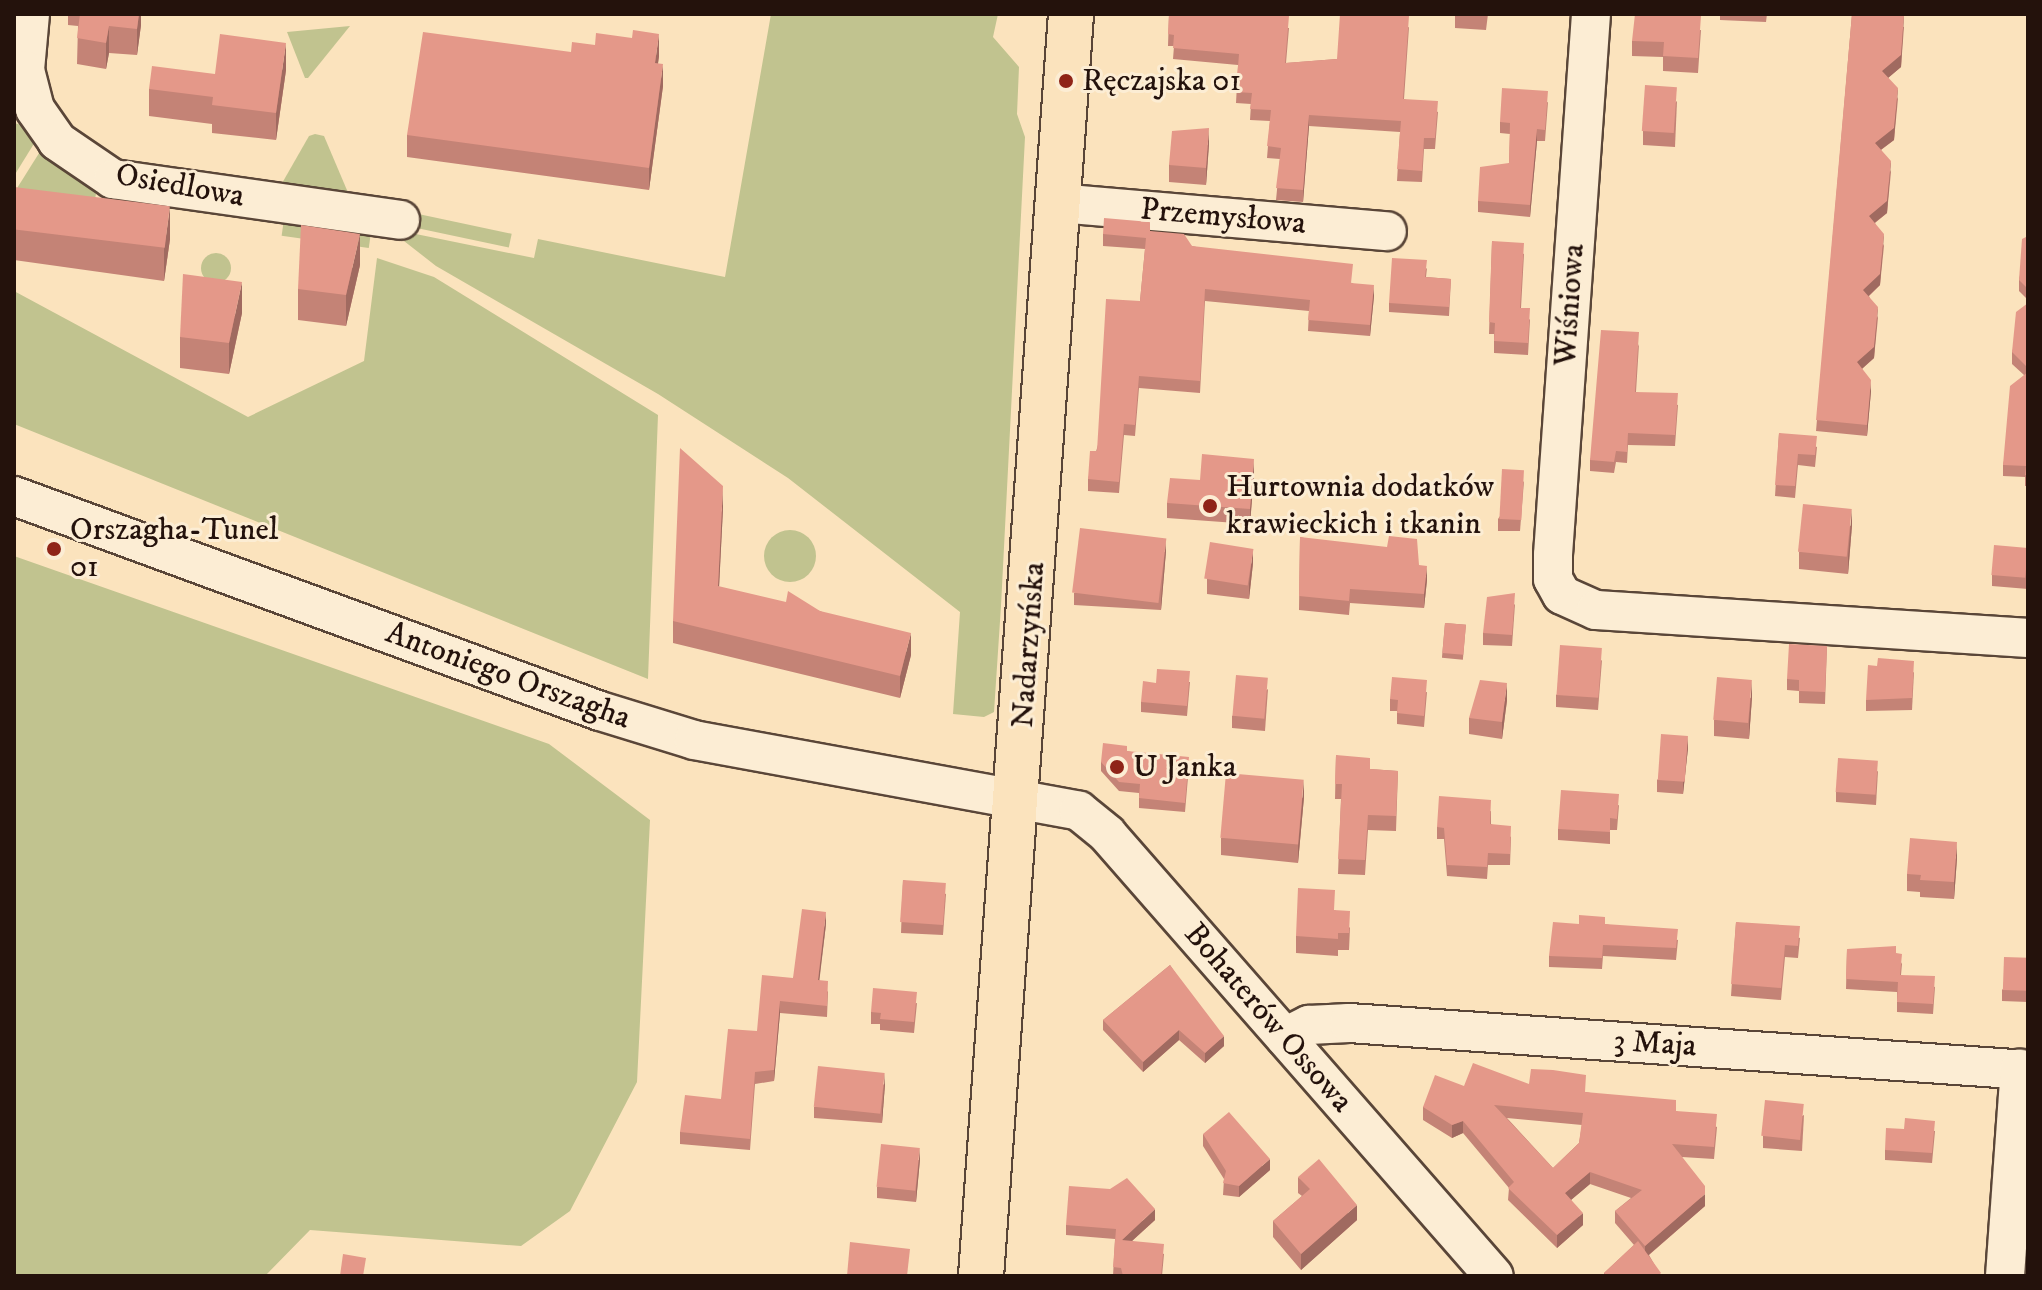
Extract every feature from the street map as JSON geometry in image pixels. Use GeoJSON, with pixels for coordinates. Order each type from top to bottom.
{"type":"FeatureCollection","features":[{"type":"Feature","properties":{"kind":"main road","name":"Nadarzyńska"},"geometry":{"type":"LineString","coordinates":[[981,1276],[1019,796],[1071,14]]}},
{"type":"Feature","properties":{"kind":"street","name":"Osiedlowa"},"geometry":{"type":"LineString","coordinates":[[30,14],[25,70],[35,109],[57,141],[113,179],[400,220]]}},
{"type":"Feature","properties":{"kind":"street","name":"Wiśniowa"},"geometry":{"type":"LineString","coordinates":[[1591,14],[1553,555],[1553,579],[1562,595],[1596,610],[2028,638]]}},
{"type":"Feature","properties":{"kind":"street","name":"Przemysłowa"},"geometry":{"type":"LineString","coordinates":[[1058,203],[1387,231]]}},
{"type":"Feature","properties":{"kind":"street","name":"Antoniego Orszagha"},"geometry":{"type":"LineString","coordinates":[[14,496],[600,711],[694,740],[831,769],[1019,796]]}},
{"type":"Feature","properties":{"kind":"street","name":"Bohaterów Ossowa"},"geometry":{"type":"LineString","coordinates":[[1019,796],[1063,805],[1094,821],[1494,1276]]}},
{"type":"Feature","properties":{"kind":"street","name":"3 Maja"},"geometry":{"type":"LineString","coordinates":[[1285,1037],[1309,1025],[1349,1023],[2024,1070]]}},
{"type":"Feature","properties":{"kind":"street"},"geometry":{"type":"LineString","coordinates":[[2005,1276],[2024,1070]]}},
{"type":"Feature","properties":{"kind":"green space"},"geometry":{"type":"Polygon","coordinates":[[[771,14],[998,14],[993,37],[1019,67],[1017,114],[1025,137],[1001,606],[994,712],[984,717],[953,714],[960,612],[788,478],[658,394],[436,266],[404,241],[406,232],[534,258],[538,239],[725,277],[771,14]]]}},
{"type":"Feature","properties":{"kind":"green space"},"geometry":{"type":"Polygon","coordinates":[[[350,26],[308,78],[305,78],[287,32],[350,26]]]}},
{"type":"Feature","properties":{"kind":"green space"},"geometry":{"type":"Polygon","coordinates":[[[14,123],[22,125],[35,142],[14,176],[14,123]]]}},
{"type":"Feature","properties":{"kind":"green space"},"geometry":{"type":"Polygon","coordinates":[[[309,136],[324,136],[352,202],[277,192],[309,136]]]}},
{"type":"Feature","properties":{"kind":"green space"},"geometry":{"type":"Polygon","coordinates":[[[41,150],[96,194],[93,209],[14,193],[41,150]]]}},
{"type":"Feature","properties":{"kind":"green space"},"geometry":{"type":"Polygon","coordinates":[[[409,212],[512,234],[509,248],[406,226],[409,212]]]}},
{"type":"Feature","properties":{"kind":"green space"},"geometry":{"type":"Polygon","coordinates":[[[284,219],[371,231],[369,248],[282,236],[284,219]]]}},
{"type":"Feature","properties":{"kind":"green space"},"geometry":{"type":"Polygon","coordinates":[[[216,253],[227,257],[231,268],[227,279],[216,283],[205,279],[201,268],[205,257],[216,253]]]}},
{"type":"Feature","properties":{"kind":"green space"},"geometry":{"type":"Polygon","coordinates":[[[377,258],[434,277],[658,415],[648,679],[14,424],[14,291],[248,417],[364,361],[377,258]]]}},
{"type":"Feature","properties":{"kind":"green space"},"geometry":{"type":"Polygon","coordinates":[[[790,530],[809,537],[816,556],[809,575],[790,582],[771,575],[764,556],[771,537],[790,530]]]}},
{"type":"Feature","properties":{"kind":"green space"},"geometry":{"type":"Polygon","coordinates":[[[14,556],[549,744],[650,820],[637,1082],[570,1211],[521,1246],[310,1230],[265,1276],[14,1276],[14,556]]]}},
{"type":"Feature","properties":{"kind":"building"},"geometry":{"type":"Polygon","coordinates":[[[80,14],[139,14],[137,29],[109,26],[106,43],[77,38],[80,14]]]}},
{"type":"Feature","properties":{"kind":"building"},"geometry":{"type":"Polygon","coordinates":[[[1169,14],[1289,16],[1285,63],[1337,59],[1340,14],[1409,16],[1403,99],[1438,101],[1435,138],[1424,138],[1422,171],[1397,169],[1401,121],[1309,115],[1303,190],[1276,188],[1281,148],[1267,146],[1271,110],[1250,109],[1252,93],[1236,92],[1239,54],[1173,48],[1174,35],[1168,34],[1169,14]]]}},
{"type":"Feature","properties":{"kind":"building"},"geometry":{"type":"Polygon","coordinates":[[[1635,14],[1701,16],[1698,58],[1663,56],[1664,42],[1632,41],[1635,14]]]}},
{"type":"Feature","properties":{"kind":"building"},"geometry":{"type":"Polygon","coordinates":[[[1852,14],[1904,15],[1901,55],[1882,71],[1898,88],[1894,128],[1875,143],[1891,161],[1887,201],[1869,216],[1884,234],[1880,274],[1863,290],[1878,307],[1874,347],[1857,362],[1871,380],[1867,425],[1816,420],[1852,14]]]}},
{"type":"Feature","properties":{"kind":"building"},"geometry":{"type":"Polygon","coordinates":[[[633,30],[659,34],[655,63],[663,64],[649,168],[407,135],[423,32],[571,52],[572,42],[595,45],[596,33],[632,38],[633,30]]]}},
{"type":"Feature","properties":{"kind":"building"},"geometry":{"type":"Polygon","coordinates":[[[220,34],[286,43],[276,113],[212,105],[213,97],[149,89],[152,66],[215,74],[220,34]]]}},
{"type":"Feature","properties":{"kind":"building"},"geometry":{"type":"Polygon","coordinates":[[[1645,85],[1677,87],[1674,133],[1642,131],[1645,85]]]}},
{"type":"Feature","properties":{"kind":"building"},"geometry":{"type":"Polygon","coordinates":[[[1502,88],[1548,91],[1545,130],[1537,129],[1530,205],[1478,201],[1480,167],[1509,163],[1510,123],[1500,122],[1502,88]]]}},
{"type":"Feature","properties":{"kind":"building"},"geometry":{"type":"Polygon","coordinates":[[[1209,128],[1206,168],[1169,165],[1172,131],[1209,128]]]}},
{"type":"Feature","properties":{"kind":"building"},"geometry":{"type":"Polygon","coordinates":[[[14,187],[170,206],[165,248],[14,229],[14,187]]]}},
{"type":"Feature","properties":{"kind":"building"},"geometry":{"type":"Polygon","coordinates":[[[1104,218],[1150,222],[1150,231],[1184,234],[1192,246],[1353,264],[1351,283],[1374,285],[1370,325],[1308,320],[1310,300],[1205,289],[1200,381],[1139,376],[1135,425],[1124,424],[1119,482],[1088,479],[1090,451],[1097,451],[1106,299],[1140,301],[1146,238],[1103,234],[1104,218]]]}},
{"type":"Feature","properties":{"kind":"building"},"geometry":{"type":"Polygon","coordinates":[[[301,225],[360,234],[346,295],[298,289],[301,225]]]}},
{"type":"Feature","properties":{"kind":"building"},"geometry":{"type":"Polygon","coordinates":[[[2028,236],[2028,289],[2019,280],[2022,239],[2028,236]]]}},
{"type":"Feature","properties":{"kind":"building"},"geometry":{"type":"Polygon","coordinates":[[[1492,241],[1524,243],[1520,308],[1530,308],[1528,343],[1494,341],[1495,323],[1489,322],[1492,241]]]}},
{"type":"Feature","properties":{"kind":"building"},"geometry":{"type":"Polygon","coordinates":[[[1392,258],[1427,260],[1425,277],[1451,279],[1449,307],[1389,303],[1392,258]]]}},
{"type":"Feature","properties":{"kind":"building"},"geometry":{"type":"Polygon","coordinates":[[[183,274],[242,282],[229,343],[180,337],[183,274]]]}},
{"type":"Feature","properties":{"kind":"building"},"geometry":{"type":"Polygon","coordinates":[[[2028,303],[2028,368],[2012,352],[2016,312],[2028,303]]]}},
{"type":"Feature","properties":{"kind":"building"},"geometry":{"type":"Polygon","coordinates":[[[1601,330],[1639,332],[1635,392],[1678,393],[1675,435],[1628,433],[1627,452],[1616,451],[1614,462],[1590,460],[1601,330]]]}},
{"type":"Feature","properties":{"kind":"building"},"geometry":{"type":"Polygon","coordinates":[[[2028,372],[2028,475],[2025,475],[2026,466],[2003,465],[2010,386],[2028,372]]]}},
{"type":"Feature","properties":{"kind":"building"},"geometry":{"type":"Polygon","coordinates":[[[1779,433],[1817,436],[1815,455],[1798,454],[1795,486],[1775,485],[1779,433]]]}},
{"type":"Feature","properties":{"kind":"building"},"geometry":{"type":"Polygon","coordinates":[[[680,448],[723,486],[718,586],[786,602],[788,591],[820,611],[911,633],[900,676],[673,621],[680,448]]]}},
{"type":"Feature","properties":{"kind":"building","name":"Hurtownia dodatków krawieckich i tkanin"},"geometry":{"type":"Polygon","coordinates":[[[1202,454],[1254,459],[1250,509],[1167,503],[1170,478],[1200,480],[1202,454]]]}},
{"type":"Feature","properties":{"kind":"building"},"geometry":{"type":"Polygon","coordinates":[[[1502,469],[1524,470],[1521,520],[1499,519],[1502,469]]]}},
{"type":"Feature","properties":{"kind":"building"},"geometry":{"type":"Polygon","coordinates":[[[1803,504],[1852,509],[1847,557],[1798,552],[1803,504]]]}},
{"type":"Feature","properties":{"kind":"building"},"geometry":{"type":"Polygon","coordinates":[[[1080,528],[1166,539],[1158,603],[1072,593],[1080,528]]]}},
{"type":"Feature","properties":{"kind":"building"},"geometry":{"type":"Polygon","coordinates":[[[1389,536],[1417,539],[1419,565],[1427,566],[1424,594],[1350,589],[1349,601],[1299,596],[1300,537],[1387,547],[1389,536]]]}},
{"type":"Feature","properties":{"kind":"building"},"geometry":{"type":"Polygon","coordinates":[[[1210,542],[1253,549],[1248,585],[1204,579],[1210,542]]]}},
{"type":"Feature","properties":{"kind":"building"},"geometry":{"type":"Polygon","coordinates":[[[1994,545],[2028,548],[2025,578],[1991,575],[1994,545]]]}},
{"type":"Feature","properties":{"kind":"building"},"geometry":{"type":"Polygon","coordinates":[[[1515,593],[1512,635],[1483,633],[1487,597],[1515,593]]]}},
{"type":"Feature","properties":{"kind":"building"},"geometry":{"type":"Polygon","coordinates":[[[1445,623],[1466,625],[1463,655],[1442,653],[1445,623]]]}},
{"type":"Feature","properties":{"kind":"building"},"geometry":{"type":"Polygon","coordinates":[[[1789,644],[1827,646],[1825,692],[1799,691],[1799,680],[1787,679],[1789,644]]]}},
{"type":"Feature","properties":{"kind":"building"},"geometry":{"type":"Polygon","coordinates":[[[1560,645],[1602,648],[1598,698],[1557,695],[1560,645]]]}},
{"type":"Feature","properties":{"kind":"building"},"geometry":{"type":"Polygon","coordinates":[[[1878,658],[1914,661],[1912,698],[1866,700],[1868,665],[1877,666],[1878,658]]]}},
{"type":"Feature","properties":{"kind":"building"},"geometry":{"type":"Polygon","coordinates":[[[1157,669],[1190,671],[1187,706],[1141,702],[1143,681],[1156,683],[1157,669]]]}},
{"type":"Feature","properties":{"kind":"building"},"geometry":{"type":"Polygon","coordinates":[[[1236,675],[1268,678],[1264,719],[1232,716],[1236,675]]]}},
{"type":"Feature","properties":{"kind":"building"},"geometry":{"type":"Polygon","coordinates":[[[1392,677],[1427,680],[1424,716],[1397,713],[1398,700],[1390,699],[1392,677]]]}},
{"type":"Feature","properties":{"kind":"building"},"geometry":{"type":"Polygon","coordinates":[[[1717,677],[1752,680],[1748,723],[1713,720],[1717,677]]]}},
{"type":"Feature","properties":{"kind":"building"},"geometry":{"type":"Polygon","coordinates":[[[1480,680],[1507,683],[1502,722],[1469,718],[1480,680]]]}},
{"type":"Feature","properties":{"kind":"building"},"geometry":{"type":"Polygon","coordinates":[[[1661,734],[1688,736],[1685,782],[1658,780],[1661,734]]]}},
{"type":"Feature","properties":{"kind":"building"},"geometry":{"type":"Polygon","coordinates":[[[1103,743],[1127,746],[1127,751],[1189,757],[1185,803],[1139,798],[1140,784],[1119,782],[1101,762],[1103,743]]]}},
{"type":"Feature","properties":{"kind":"building"},"geometry":{"type":"Polygon","coordinates":[[[1336,755],[1370,758],[1370,769],[1398,771],[1396,816],[1368,815],[1365,860],[1338,859],[1342,784],[1335,784],[1336,755]]]}},
{"type":"Feature","properties":{"kind":"building"},"geometry":{"type":"Polygon","coordinates":[[[1838,758],[1878,761],[1876,795],[1836,792],[1838,758]]]}},
{"type":"Feature","properties":{"kind":"building"},"geometry":{"type":"Polygon","coordinates":[[[1226,773],[1304,780],[1298,845],[1220,838],[1226,773]]]}},
{"type":"Feature","properties":{"kind":"building"},"geometry":{"type":"Polygon","coordinates":[[[1561,790],[1619,794],[1617,819],[1610,818],[1610,832],[1558,829],[1561,790]]]}},
{"type":"Feature","properties":{"kind":"building"},"geometry":{"type":"Polygon","coordinates":[[[1439,796],[1491,800],[1490,824],[1511,826],[1510,854],[1488,853],[1487,867],[1447,865],[1444,828],[1437,827],[1439,796]]]}},
{"type":"Feature","properties":{"kind":"building"},"geometry":{"type":"Polygon","coordinates":[[[1910,838],[1957,842],[1954,882],[1920,880],[1921,875],[1907,874],[1910,838]]]}},
{"type":"Feature","properties":{"kind":"building"},"geometry":{"type":"Polygon","coordinates":[[[903,880],[946,883],[943,925],[900,922],[903,880]]]}},
{"type":"Feature","properties":{"kind":"building"},"geometry":{"type":"Polygon","coordinates":[[[1298,888],[1335,890],[1334,910],[1350,911],[1349,933],[1338,933],[1338,939],[1296,936],[1298,888]]]}},
{"type":"Feature","properties":{"kind":"building"},"geometry":{"type":"Polygon","coordinates":[[[802,909],[826,912],[818,980],[828,981],[827,1006],[780,1001],[774,1070],[755,1072],[750,1139],[680,1132],[685,1095],[721,1099],[728,1029],[757,1031],[762,975],[793,978],[802,909]]]}},
{"type":"Feature","properties":{"kind":"building"},"geometry":{"type":"Polygon","coordinates":[[[1579,915],[1605,917],[1605,924],[1678,929],[1676,948],[1603,945],[1602,958],[1549,956],[1553,922],[1579,924],[1579,915]]]}},
{"type":"Feature","properties":{"kind":"building"},"geometry":{"type":"Polygon","coordinates":[[[1736,922],[1800,926],[1798,946],[1785,945],[1781,988],[1731,984],[1736,922]]]}},
{"type":"Feature","properties":{"kind":"building"},"geometry":{"type":"Polygon","coordinates":[[[1896,946],[1896,953],[1902,954],[1900,975],[1935,976],[1933,1004],[1897,1002],[1898,982],[1846,979],[1847,949],[1896,946]]]}},
{"type":"Feature","properties":{"kind":"building"},"geometry":{"type":"Polygon","coordinates":[[[2004,957],[2028,958],[2027,991],[2003,990],[2004,957]]]}},
{"type":"Feature","properties":{"kind":"building"},"geometry":{"type":"Polygon","coordinates":[[[1170,965],[1224,1036],[1205,1053],[1179,1030],[1143,1062],[1103,1020],[1170,965]]]}},
{"type":"Feature","properties":{"kind":"building"},"geometry":{"type":"Polygon","coordinates":[[[873,988],[917,992],[914,1022],[880,1019],[881,1013],[871,1012],[873,988]]]}},
{"type":"Feature","properties":{"kind":"building"},"geometry":{"type":"Polygon","coordinates":[[[1473,1063],[1529,1084],[1531,1069],[1553,1070],[1586,1075],[1585,1092],[1676,1100],[1676,1111],[1717,1114],[1714,1147],[1672,1144],[1705,1186],[1705,1194],[1645,1246],[1615,1211],[1642,1190],[1590,1172],[1565,1193],[1583,1213],[1557,1235],[1508,1188],[1514,1182],[1463,1121],[1452,1125],[1423,1107],[1435,1075],[1464,1086],[1473,1063]],[[1494,1105],[1553,1168],[1579,1143],[1583,1113],[1494,1105]]]}},
{"type":"Feature","properties":{"kind":"building"},"geometry":{"type":"Polygon","coordinates":[[[818,1066],[885,1073],[880,1114],[814,1107],[818,1066]]]}},
{"type":"Feature","properties":{"kind":"building"},"geometry":{"type":"Polygon","coordinates":[[[1765,1100],[1804,1104],[1800,1140],[1761,1136],[1765,1100]]]}},
{"type":"Feature","properties":{"kind":"building"},"geometry":{"type":"Polygon","coordinates":[[[1229,1112],[1270,1159],[1239,1186],[1223,1183],[1226,1171],[1203,1134],[1229,1112]]]}},
{"type":"Feature","properties":{"kind":"building"},"geometry":{"type":"Polygon","coordinates":[[[1905,1118],[1935,1121],[1932,1153],[1885,1150],[1886,1128],[1904,1129],[1905,1118]]]}},
{"type":"Feature","properties":{"kind":"building"},"geometry":{"type":"Polygon","coordinates":[[[881,1144],[920,1148],[915,1191],[877,1187],[881,1144]]]}},
{"type":"Feature","properties":{"kind":"building"},"geometry":{"type":"Polygon","coordinates":[[[1319,1159],[1357,1205],[1301,1254],[1273,1221],[1310,1189],[1298,1177],[1319,1159]]]}},
{"type":"Feature","properties":{"kind":"building"},"geometry":{"type":"Polygon","coordinates":[[[1127,1178],[1155,1209],[1122,1240],[1164,1244],[1161,1276],[1123,1276],[1121,1268],[1113,1267],[1116,1229],[1066,1225],[1069,1186],[1110,1189],[1127,1178]]]}},
{"type":"Feature","properties":{"kind":"building"},"geometry":{"type":"Polygon","coordinates":[[[1638,1241],[1661,1273],[1658,1276],[1607,1276],[1604,1273],[1638,1241]]]}},
{"type":"Feature","properties":{"kind":"building"},"geometry":{"type":"Polygon","coordinates":[[[850,1242],[910,1249],[907,1276],[847,1276],[850,1242]]]}},
{"type":"Feature","properties":{"kind":"building"},"geometry":{"type":"Polygon","coordinates":[[[343,1254],[366,1258],[363,1276],[340,1276],[343,1254]]]}},
{"type":"Feature","properties":{"kind":"place","name":"Ręczajska 01"},"geometry":{"type":"Point","coordinates":[1066,81]}},
{"type":"Feature","properties":{"kind":"place","name":"Hurtownia dodatków krawieckich i tkanin"},"geometry":{"type":"Point","coordinates":[1210,506]}},
{"type":"Feature","properties":{"kind":"place","name":"Orszagha-Tunel 01"},"geometry":{"type":"Point","coordinates":[54,549]}},
{"type":"Feature","properties":{"kind":"place","name":"U Janka"},"geometry":{"type":"Point","coordinates":[1117,767]}}]}
